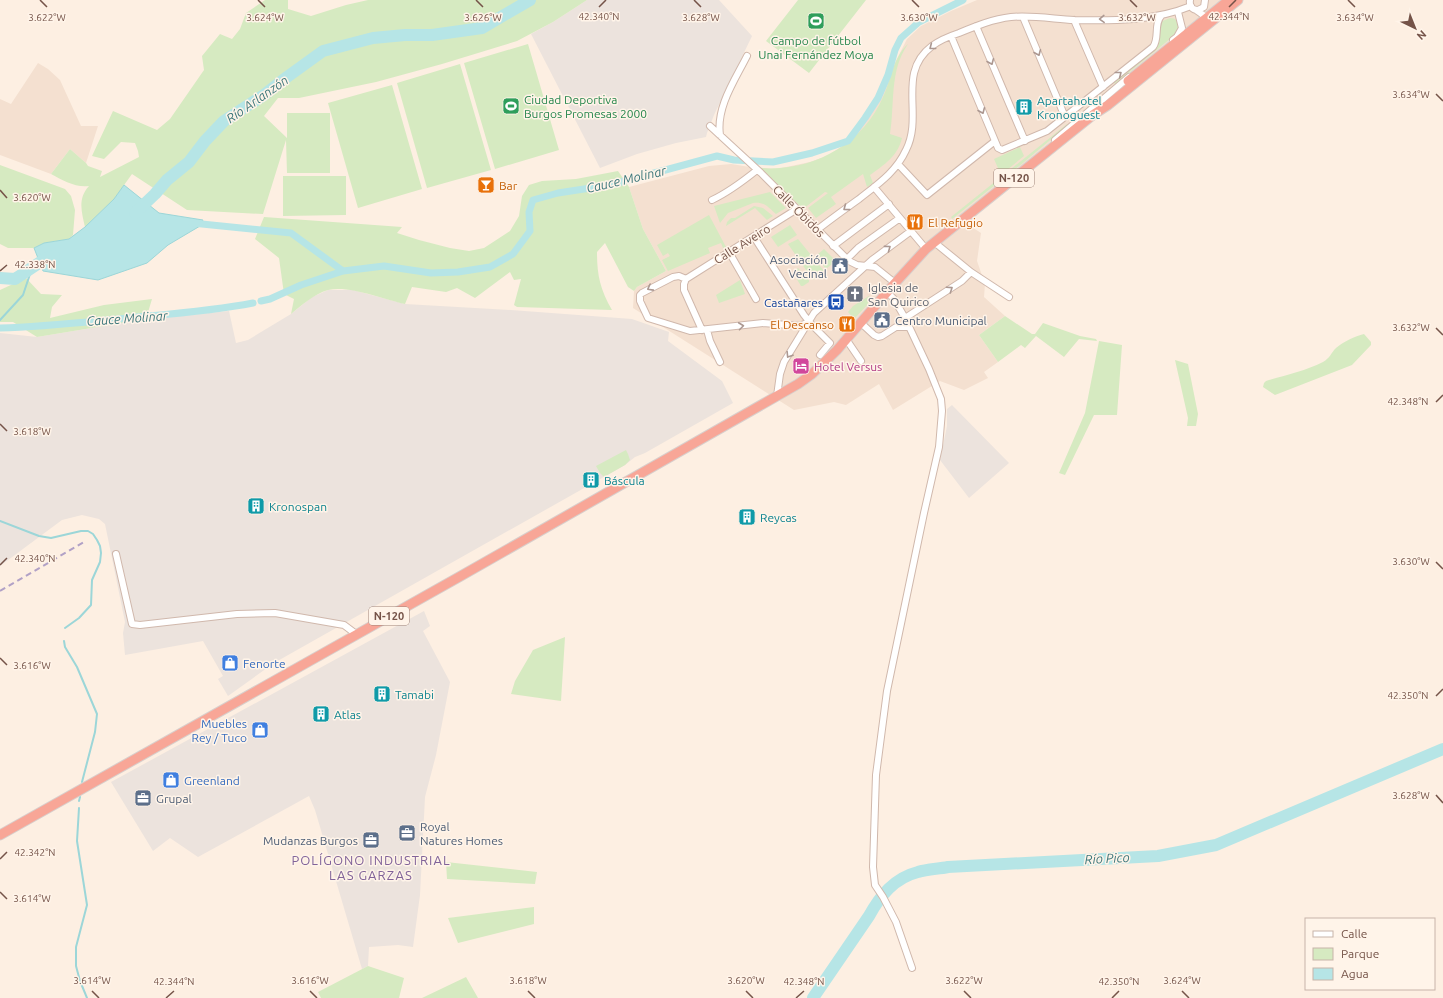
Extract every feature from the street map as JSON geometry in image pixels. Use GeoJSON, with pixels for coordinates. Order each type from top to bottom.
{"type":"FeatureCollection","features":[{"type":"Feature","properties":{"kind":"highway","name":"N-120"},"geometry":{"type":"LineString","coordinates":[[1094,114],[1104,102],[1137,74],[1229,0]]}},
{"type":"Feature","properties":{"kind":"highway","name":"N-120"},"geometry":{"type":"LineString","coordinates":[[0,835],[777,396],[812,374],[831,357],[926,249],[1238,0]]}},
{"type":"Feature","properties":{"kind":"street"},"geometry":{"type":"LineString","coordinates":[[1192,5],[1200,10],[1204,7],[1205,0]]}},
{"type":"Feature","properties":{"kind":"street"},"geometry":{"type":"LineString","coordinates":[[1192,5],[1206,17],[1215,15],[1234,0]]}},
{"type":"Feature","properties":{"kind":"street"},"geometry":{"type":"LineString","coordinates":[[817,230],[886,179],[908,148],[912,133],[912,83],[915,66],[922,55],[932,46],[950,36],[1002,18],[1023,17],[1074,20],[1117,19],[1162,15],[1178,12],[1192,5]]}},
{"type":"Feature","properties":{"kind":"street"},"geometry":{"type":"LineString","coordinates":[[1051,148],[1056,140],[1067,129],[1177,36],[1182,28],[1178,12]]}},
{"type":"Feature","properties":{"kind":"street"},"geometry":{"type":"LineString","coordinates":[[950,36],[995,141],[1000,150],[1003,150],[1047,131],[1154,46],[1156,42],[1158,22],[1162,15]]}},
{"type":"Feature","properties":{"kind":"street"},"geometry":{"type":"LineString","coordinates":[[1153,16],[1158,22]]}},
{"type":"Feature","properties":{"kind":"street"},"geometry":{"type":"LineString","coordinates":[[1023,17],[1065,117]]}},
{"type":"Feature","properties":{"kind":"street"},"geometry":{"type":"LineString","coordinates":[[1074,20],[1103,87]]}},
{"type":"Feature","properties":{"kind":"street"},"geometry":{"type":"LineString","coordinates":[[976,26],[1025,141]]}},
{"type":"Feature","properties":{"kind":"street"},"geometry":{"type":"LineString","coordinates":[[720,135],[718,124],[720,113],[747,56]]}},
{"type":"Feature","properties":{"kind":"street","name":"Calle Óbidos"},"geometry":{"type":"LineString","coordinates":[[710,126],[847,259],[857,265],[874,267],[895,283]]}},
{"type":"Feature","properties":{"kind":"street"},"geometry":{"type":"LineString","coordinates":[[898,164],[927,195],[995,141]]}},
{"type":"Feature","properties":{"kind":"street"},"geometry":{"type":"LineString","coordinates":[[712,200],[726,194],[757,170]]}},
{"type":"Feature","properties":{"kind":"street"},"geometry":{"type":"LineString","coordinates":[[874,187],[926,249]]}},
{"type":"Feature","properties":{"kind":"street"},"geometry":{"type":"LineString","coordinates":[[833,246],[889,204]]}},
{"type":"Feature","properties":{"kind":"street","name":"Calle Aveiro"},"geometry":{"type":"LineString","coordinates":[[686,279],[797,209]]}},
{"type":"Feature","properties":{"kind":"street"},"geometry":{"type":"LineString","coordinates":[[847,259],[858,248],[900,218]]}},
{"type":"Feature","properties":{"kind":"street"},"geometry":{"type":"LineString","coordinates":[[777,396],[780,374],[784,362],[816,312],[879,254],[911,231]]}},
{"type":"Feature","properties":{"kind":"street"},"geometry":{"type":"LineString","coordinates":[[754,237],[809,322],[831,344],[820,355]]}},
{"type":"Feature","properties":{"kind":"street"},"geometry":{"type":"LineString","coordinates":[[934,242],[971,272],[1009,297]]}},
{"type":"Feature","properties":{"kind":"street"},"geometry":{"type":"LineString","coordinates":[[729,252],[756,299]]}},
{"type":"Feature","properties":{"kind":"street"},"geometry":{"type":"LineString","coordinates":[[905,318],[962,281],[971,272]]}},
{"type":"Feature","properties":{"kind":"street"},"geometry":{"type":"LineString","coordinates":[[720,362],[705,330],[684,290],[686,279],[679,276],[670,278],[642,293],[640,296],[640,301],[648,318],[690,331],[705,330],[763,323],[800,326],[809,322]]}},
{"type":"Feature","properties":{"kind":"street"},"geometry":{"type":"LineString","coordinates":[[887,292],[894,300],[905,318],[929,369],[941,399],[942,423],[939,447],[919,535],[887,691],[876,775],[873,868],[875,885],[896,922],[912,968]]}},
{"type":"Feature","properties":{"kind":"street"},"geometry":{"type":"LineString","coordinates":[[861,323],[878,337],[896,327],[908,326]]}},
{"type":"Feature","properties":{"kind":"street"},"geometry":{"type":"LineString","coordinates":[[846,339],[861,361]]}},
{"type":"Feature","properties":{"kind":"street"},"geometry":{"type":"LineString","coordinates":[[116,554],[132,624],[140,625],[237,614],[275,613],[344,625],[356,634]]}},
{"type":"Feature","properties":{"kind":"shaded area"},"geometry":{"type":"Polygon","coordinates":[[[587,0],[719,0],[752,36],[714,115],[706,137],[676,143],[637,154],[600,168],[531,34],[587,0]]]}},
{"type":"Feature","properties":{"kind":"shaded area"},"geometry":{"type":"Polygon","coordinates":[[[977,0],[1225,0],[1184,33],[1176,35],[958,218],[981,233],[977,261],[985,284],[984,297],[1005,316],[979,335],[998,362],[984,372],[988,378],[964,390],[940,381],[893,410],[879,384],[846,405],[834,402],[794,410],[633,308],[634,291],[637,287],[666,271],[643,229],[629,187],[709,166],[731,164],[777,169],[810,162],[827,156],[849,142],[864,124],[879,102],[893,67],[907,39],[921,26],[977,0]]]}},
{"type":"Feature","properties":{"kind":"shaded area"},"geometry":{"type":"Polygon","coordinates":[[[38,63],[48,69],[60,80],[81,126],[98,126],[86,163],[70,149],[51,174],[0,155],[0,99],[11,104],[38,63]]]}},
{"type":"Feature","properties":{"kind":"shaded area"},"geometry":{"type":"Polygon","coordinates":[[[328,290],[353,290],[405,304],[632,319],[669,332],[668,341],[722,381],[733,403],[645,453],[635,457],[625,465],[274,663],[228,696],[218,679],[223,676],[203,641],[125,655],[123,633],[125,622],[105,524],[99,519],[82,515],[62,520],[0,566],[0,333],[37,337],[146,319],[229,311],[236,343],[248,340],[291,314],[312,297],[328,290]]]}},
{"type":"Feature","properties":{"kind":"shaded area"},"geometry":{"type":"Polygon","coordinates":[[[952,405],[1009,463],[969,498],[940,460],[947,426],[947,409],[952,405]]]}},
{"type":"Feature","properties":{"kind":"shaded area"},"geometry":{"type":"Polygon","coordinates":[[[424,611],[430,626],[423,631],[450,682],[436,755],[425,797],[420,895],[413,947],[398,945],[369,947],[368,966],[362,969],[315,810],[309,796],[198,857],[170,838],[153,851],[111,782],[424,611]]]}},
{"type":"Feature","properties":{"kind":"green space"},"geometry":{"type":"Polygon","coordinates":[[[265,0],[288,0],[288,9],[311,16],[368,0],[587,0],[553,22],[517,41],[376,82],[299,98],[278,98],[264,116],[287,138],[287,113],[330,113],[330,173],[287,173],[286,140],[263,214],[187,210],[132,174],[114,199],[85,227],[81,206],[85,191],[89,186],[74,185],[51,174],[70,149],[88,166],[102,171],[100,177],[139,157],[135,143],[121,142],[104,159],[92,156],[113,111],[157,130],[170,119],[204,70],[202,56],[220,34],[232,39],[240,29],[246,13],[265,0]]]}},
{"type":"Feature","properties":{"kind":"green space","name":"Campo de fútbol Unai Fernández Moya"},"geometry":{"type":"Polygon","coordinates":[[[798,0],[866,0],[809,73],[766,41],[798,0]]]}},
{"type":"Feature","properties":{"kind":"green space"},"geometry":{"type":"Polygon","coordinates":[[[1170,18],[1176,20],[1180,26],[1176,34],[1115,84],[1113,82],[1154,49],[1160,22],[1170,18]]]}},
{"type":"Feature","properties":{"kind":"green space","name":"Ciudad Deportiva Burgos Promesas 2000"},"geometry":{"type":"Polygon","coordinates":[[[528,44],[559,150],[495,169],[464,63],[528,44]]]}},
{"type":"Feature","properties":{"kind":"green space"},"geometry":{"type":"Polygon","coordinates":[[[908,44],[902,54],[895,76],[890,134],[902,138],[897,150],[890,160],[870,175],[873,183],[867,187],[863,174],[831,197],[836,204],[816,218],[808,208],[828,193],[825,192],[803,209],[761,168],[780,168],[817,160],[834,152],[849,141],[863,128],[874,114],[886,90],[899,55],[908,44]]]}},
{"type":"Feature","properties":{"kind":"green space"},"geometry":{"type":"Polygon","coordinates":[[[460,64],[491,170],[427,188],[397,83],[460,64]]]}},
{"type":"Feature","properties":{"kind":"green space"},"geometry":{"type":"Polygon","coordinates":[[[392,85],[422,189],[358,208],[328,103],[392,85]]]}},
{"type":"Feature","properties":{"kind":"green space"},"geometry":{"type":"Polygon","coordinates":[[[1067,124],[1068,125],[1023,163],[952,219],[951,217],[1067,124]]]}},
{"type":"Feature","properties":{"kind":"green space"},"geometry":{"type":"Polygon","coordinates":[[[1020,147],[1024,156],[1001,175],[994,159],[1020,147]]]}},
{"type":"Feature","properties":{"kind":"green space"},"geometry":{"type":"Polygon","coordinates":[[[0,165],[65,189],[71,196],[75,210],[73,235],[69,239],[44,243],[34,248],[8,248],[0,244],[0,165]]]}},
{"type":"Feature","properties":{"kind":"green space"},"geometry":{"type":"Polygon","coordinates":[[[618,171],[629,187],[643,229],[666,271],[637,287],[634,291],[628,287],[605,243],[597,252],[598,268],[602,288],[612,310],[517,307],[514,305],[521,279],[514,280],[510,272],[475,298],[457,288],[446,292],[412,287],[405,304],[366,293],[346,289],[336,289],[318,294],[291,314],[294,299],[284,294],[279,258],[255,239],[264,217],[402,227],[397,233],[450,248],[469,251],[484,248],[510,231],[519,216],[522,196],[529,185],[542,181],[576,179],[618,171]]]}},
{"type":"Feature","properties":{"kind":"green space"},"geometry":{"type":"Polygon","coordinates":[[[283,176],[346,176],[346,215],[283,216],[283,176]]]}},
{"type":"Feature","properties":{"kind":"green space"},"geometry":{"type":"Polygon","coordinates":[[[770,192],[786,208],[776,214],[769,207],[763,204],[753,203],[728,213],[720,223],[714,206],[770,192]]]}},
{"type":"Feature","properties":{"kind":"green space"},"geometry":{"type":"Polygon","coordinates":[[[754,206],[763,208],[773,216],[767,220],[755,208],[726,226],[727,222],[731,218],[735,218],[754,206]]]}},
{"type":"Feature","properties":{"kind":"green space"},"geometry":{"type":"Polygon","coordinates":[[[709,215],[726,247],[723,248],[721,243],[708,248],[710,253],[668,271],[662,260],[670,256],[668,253],[663,256],[657,245],[709,215]]]}},
{"type":"Feature","properties":{"kind":"green space"},"geometry":{"type":"Polygon","coordinates":[[[790,225],[797,235],[778,247],[771,237],[790,225]]]}},
{"type":"Feature","properties":{"kind":"green space"},"geometry":{"type":"Polygon","coordinates":[[[798,239],[824,271],[813,280],[788,244],[798,239]]]}},
{"type":"Feature","properties":{"kind":"green space"},"geometry":{"type":"Polygon","coordinates":[[[824,249],[835,260],[835,262],[827,268],[825,268],[817,257],[817,255],[824,249]]]}},
{"type":"Feature","properties":{"kind":"green space"},"geometry":{"type":"Polygon","coordinates":[[[798,268],[809,280],[809,282],[803,286],[801,286],[793,273],[798,268]]]}},
{"type":"Feature","properties":{"kind":"green space"},"geometry":{"type":"Polygon","coordinates":[[[26,278],[41,294],[62,295],[52,307],[50,318],[104,305],[152,299],[146,319],[37,337],[13,322],[0,322],[0,290],[26,278]]]}},
{"type":"Feature","properties":{"kind":"green space"},"geometry":{"type":"Polygon","coordinates":[[[740,280],[745,294],[719,303],[716,295],[740,280]]]}},
{"type":"Feature","properties":{"kind":"green space"},"geometry":{"type":"Polygon","coordinates":[[[869,296],[872,300],[854,319],[848,312],[853,306],[869,296]]]}},
{"type":"Feature","properties":{"kind":"green space"},"geometry":{"type":"Polygon","coordinates":[[[1005,316],[1032,334],[1035,334],[1043,323],[1080,336],[1096,339],[1097,341],[1079,339],[1064,357],[1036,336],[1025,348],[1021,345],[998,362],[979,335],[1005,316]]]}},
{"type":"Feature","properties":{"kind":"green space"},"geometry":{"type":"Polygon","coordinates":[[[1364,334],[1371,342],[1371,345],[1352,365],[1275,395],[1263,387],[1266,381],[1323,362],[1334,350],[1346,341],[1364,334]]]}},
{"type":"Feature","properties":{"kind":"green space"},"geometry":{"type":"Polygon","coordinates":[[[1099,341],[1122,345],[1117,415],[1094,415],[1065,475],[1059,473],[1085,413],[1099,341]]]}},
{"type":"Feature","properties":{"kind":"green space"},"geometry":{"type":"Polygon","coordinates":[[[1175,360],[1188,364],[1198,414],[1196,426],[1187,426],[1188,418],[1175,360]]]}},
{"type":"Feature","properties":{"kind":"green space"},"geometry":{"type":"Polygon","coordinates":[[[626,450],[630,460],[625,465],[604,477],[596,466],[626,450]]]}},
{"type":"Feature","properties":{"kind":"green space"},"geometry":{"type":"Polygon","coordinates":[[[565,637],[561,701],[511,694],[515,681],[533,650],[565,637]]]}},
{"type":"Feature","properties":{"kind":"green space"},"geometry":{"type":"Polygon","coordinates":[[[446,862],[537,872],[535,884],[447,879],[446,862]]]}},
{"type":"Feature","properties":{"kind":"green space"},"geometry":{"type":"Polygon","coordinates":[[[534,907],[534,924],[458,943],[448,918],[534,907]]]}},
{"type":"Feature","properties":{"kind":"green space"},"geometry":{"type":"Polygon","coordinates":[[[368,966],[404,978],[399,998],[321,998],[318,992],[368,966]]]}},
{"type":"Feature","properties":{"kind":"green space"},"geometry":{"type":"Polygon","coordinates":[[[466,977],[478,998],[422,998],[466,977]]]}},
{"type":"Feature","properties":{"kind":"water"},"geometry":{"type":"Polygon","coordinates":[[[124,185],[159,213],[203,220],[200,226],[168,245],[147,263],[98,280],[43,271],[34,248],[44,243],[69,239],[85,227],[114,199],[124,185]]]}},
{"type":"Feature","properties":{"kind":"waterway","name":"Río Arlanzón"},"geometry":{"type":"LineString","coordinates":[[135,213],[167,180],[189,162],[205,141],[224,121],[264,95],[323,51],[373,38],[405,35],[432,35],[482,28],[530,0]]}},
{"type":"Feature","properties":{"kind":"waterway","name":"Cauce Molinar"},"geometry":{"type":"LineString","coordinates":[[261,301],[270,299],[301,285],[343,271],[384,266],[431,273],[458,272],[490,267],[513,254],[530,231],[529,212],[533,200],[558,193],[610,185],[717,156],[734,160],[773,162],[812,153],[848,141],[878,98],[888,75],[895,50],[901,38],[919,22],[963,0]]}},
{"type":"Feature","properties":{"kind":"waterway"},"geometry":{"type":"LineString","coordinates":[[192,223],[291,233],[343,271]]}},
{"type":"Feature","properties":{"kind":"waterway","name":"Río Arlanzón"},"geometry":{"type":"LineString","coordinates":[[0,278],[15,279],[45,259],[54,256]]}},
{"type":"Feature","properties":{"kind":"waterway"},"geometry":{"type":"LineString","coordinates":[[0,320],[23,295],[32,268]]}},
{"type":"Feature","properties":{"kind":"waterway","name":"Cauce Molinar"},"geometry":{"type":"LineString","coordinates":[[0,328],[175,314],[253,303]]}},
{"type":"Feature","properties":{"kind":"waterway"},"geometry":{"type":"LineString","coordinates":[[0,521],[39,536],[51,538],[81,531],[88,531],[93,534],[97,540],[101,553],[100,562],[92,580],[91,605],[79,618],[65,628]]}},
{"type":"Feature","properties":{"kind":"waterway"},"geometry":{"type":"LineString","coordinates":[[64,641],[65,647],[77,667],[97,714],[95,732],[82,782]]}},
{"type":"Feature","properties":{"kind":"waterway","name":"Río Pico"},"geometry":{"type":"LineString","coordinates":[[813,998],[883,895],[895,883],[909,875],[925,870],[948,867],[1158,856],[1216,845],[1443,749]]}},
{"type":"Feature","properties":{"kind":"waterway"},"geometry":{"type":"LineString","coordinates":[[79,801],[80,797]]}},
{"type":"Feature","properties":{"kind":"waterway"},"geometry":{"type":"LineString","coordinates":[[79,808],[77,841],[87,905],[76,947],[76,966],[87,998]]}},
{"type":"Feature","properties":{"kind":"railway"},"geometry":{"type":"LineString","coordinates":[[0,591],[84,542]]}},
{"type":"Feature","properties":{"kind":"place","name":"Campo de fútbol Unai Fernández Moya"},"geometry":{"type":"Point","coordinates":[816,21]}},
{"type":"Feature","properties":{"kind":"place","name":"Ciudad Deportiva Burgos Promesas 2000"},"geometry":{"type":"Point","coordinates":[511,106]}},
{"type":"Feature","properties":{"kind":"place","name":"Apartahotel Kronoguest"},"geometry":{"type":"Point","coordinates":[1024,107]}},
{"type":"Feature","properties":{"kind":"place","name":"Bar"},"geometry":{"type":"Point","coordinates":[486,185]}},
{"type":"Feature","properties":{"kind":"place","name":"El Refugio"},"geometry":{"type":"Point","coordinates":[915,222]}},
{"type":"Feature","properties":{"kind":"place","name":"Asociación Vecinal"},"geometry":{"type":"Point","coordinates":[840,266]}},
{"type":"Feature","properties":{"kind":"place","name":"Iglesia de San Quirico"},"geometry":{"type":"Point","coordinates":[855,294]}},
{"type":"Feature","properties":{"kind":"place","name":"Castañares"},"geometry":{"type":"Point","coordinates":[836,302]}},
{"type":"Feature","properties":{"kind":"place","name":"Centro Municipal"},"geometry":{"type":"Point","coordinates":[882,320]}},
{"type":"Feature","properties":{"kind":"place","name":"El Descanso"},"geometry":{"type":"Point","coordinates":[847,324]}},
{"type":"Feature","properties":{"kind":"place","name":"Hotel Versus"},"geometry":{"type":"Point","coordinates":[801,366]}},
{"type":"Feature","properties":{"kind":"place","name":"Báscula"},"geometry":{"type":"Point","coordinates":[591,480]}},
{"type":"Feature","properties":{"kind":"place","name":"Kronospan"},"geometry":{"type":"Point","coordinates":[256,506]}},
{"type":"Feature","properties":{"kind":"place","name":"Reycas"},"geometry":{"type":"Point","coordinates":[747,517]}},
{"type":"Feature","properties":{"kind":"place","name":"Fenorte"},"geometry":{"type":"Point","coordinates":[230,663]}},
{"type":"Feature","properties":{"kind":"place","name":"Tamabi"},"geometry":{"type":"Point","coordinates":[382,694]}},
{"type":"Feature","properties":{"kind":"place","name":"Atlas"},"geometry":{"type":"Point","coordinates":[321,714]}},
{"type":"Feature","properties":{"kind":"place","name":"Muebles Rey / Tuco"},"geometry":{"type":"Point","coordinates":[260,730]}},
{"type":"Feature","properties":{"kind":"place","name":"Greenland"},"geometry":{"type":"Point","coordinates":[171,780]}},
{"type":"Feature","properties":{"kind":"place","name":"Grupal"},"geometry":{"type":"Point","coordinates":[143,798]}},
{"type":"Feature","properties":{"kind":"place","name":"Royal Natures Homes"},"geometry":{"type":"Point","coordinates":[407,833]}},
{"type":"Feature","properties":{"kind":"place","name":"Mudanzas Burgos"},"geometry":{"type":"Point","coordinates":[371,840]}},
{"type":"Feature","properties":{"kind":"district","name":"POLÍGONO INDUSTRIAL LAS GARZAS"},"geometry":{"type":"Point","coordinates":[371,868]}}]}
